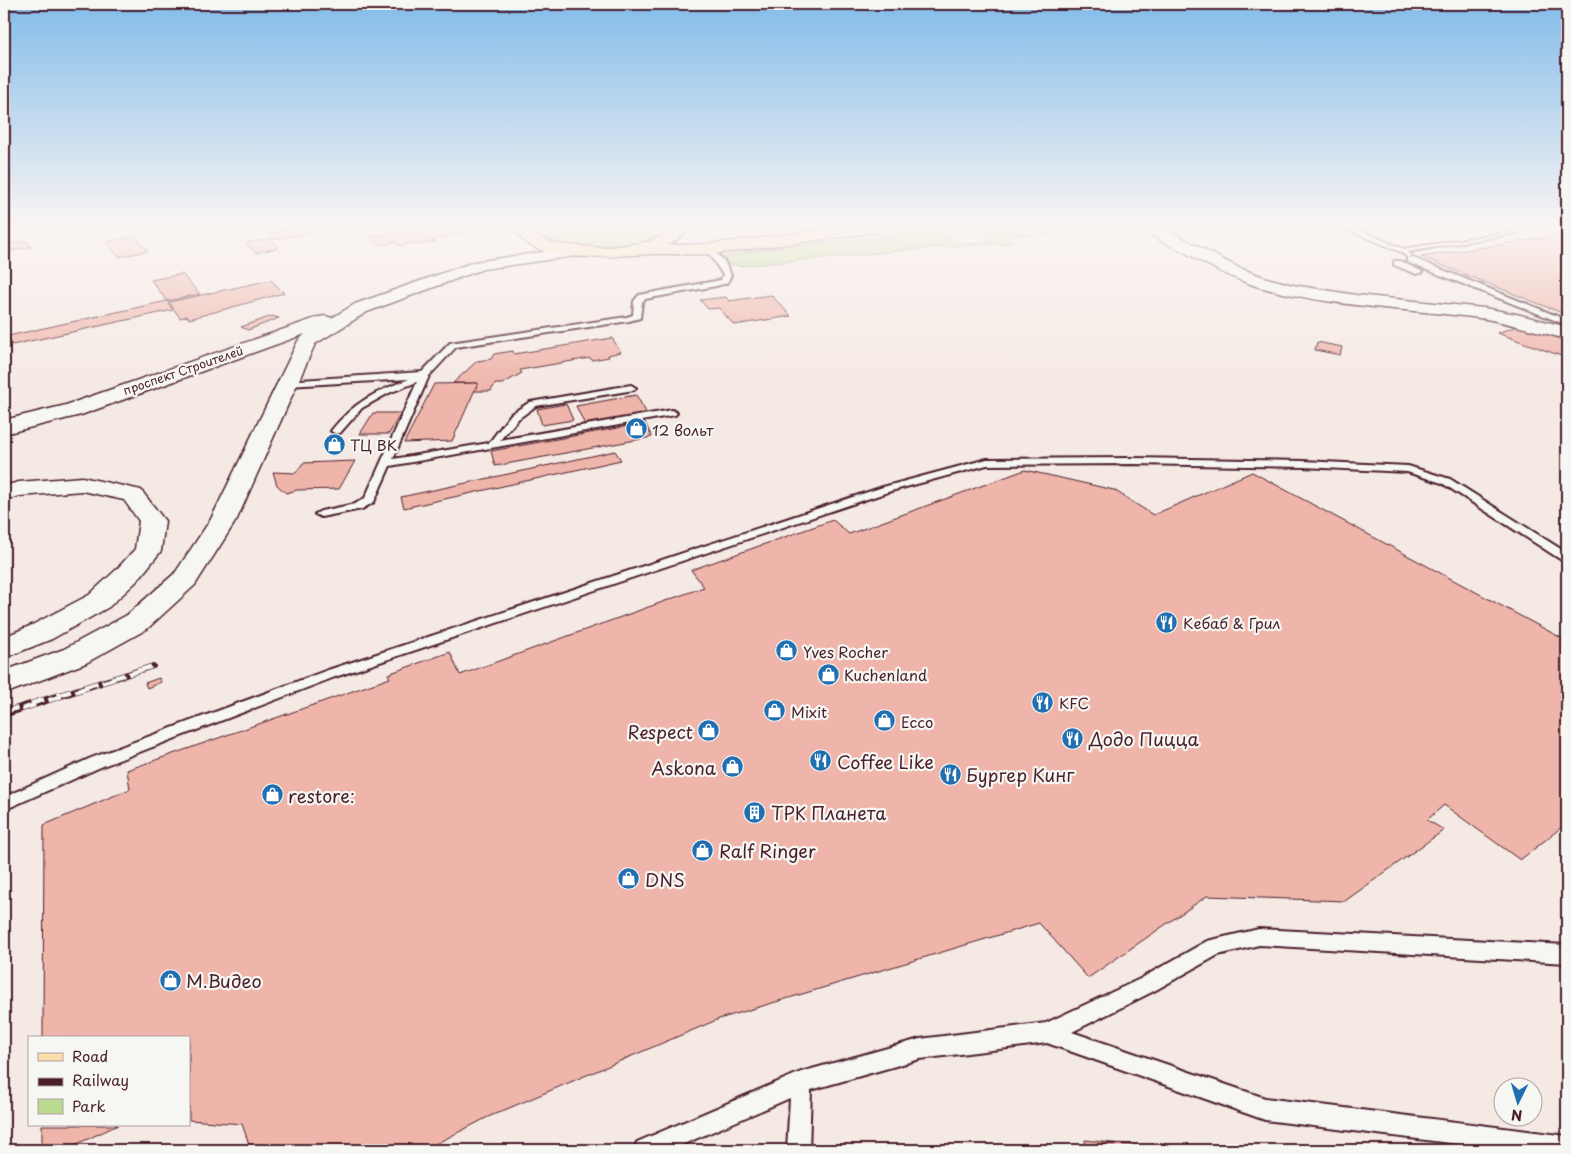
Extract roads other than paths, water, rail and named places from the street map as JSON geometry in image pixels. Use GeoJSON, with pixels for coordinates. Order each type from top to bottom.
{"type":"FeatureCollection","features":[{"type":"Feature","properties":{"kind":"main road"},"geometry":{"type":"LineString","coordinates":[[4,683],[75,656],[137,622],[185,579],[224,519],[307,341],[361,308],[433,282]]}},
{"type":"Feature","properties":{"kind":"main road"},"geometry":{"type":"LineString","coordinates":[[1260,282],[1360,301],[1516,319],[1567,333]]}},
{"type":"Feature","properties":{"kind":"main road","name":"проспект Строителей"},"geometry":{"type":"LineString","coordinates":[[4,427],[73,410],[361,308]]}},
{"type":"Feature","properties":{"kind":"main road"},"geometry":{"type":"LineString","coordinates":[[4,445],[73,410]]}},
{"type":"Feature","properties":{"kind":"main road"},"geometry":{"type":"LineString","coordinates":[[4,492],[82,484],[132,495],[152,521],[148,551],[127,575],[99,601],[42,632],[4,648]]}},
{"type":"Feature","properties":{"kind":"lane"},"geometry":{"type":"LineString","coordinates":[[321,514],[358,507],[370,500],[425,375],[453,345],[629,319],[637,316],[638,301],[642,297],[720,282]]}},
{"type":"Feature","properties":{"kind":"lane"},"geometry":{"type":"LineString","coordinates":[[1442,282],[1481,298],[1502,304],[1523,306]]}},
{"type":"Feature","properties":{"kind":"lane"},"geometry":{"type":"LineString","coordinates":[[1464,282],[1567,323]]}},
{"type":"Feature","properties":{"kind":"lane"},"geometry":{"type":"LineString","coordinates":[[288,383],[425,375]]}},
{"type":"Feature","properties":{"kind":"lane"},"geometry":{"type":"LineString","coordinates":[[336,431],[359,406],[386,390],[425,375]]}},
{"type":"Feature","properties":{"kind":"lane"},"geometry":{"type":"LineString","coordinates":[[492,445],[511,417],[533,404],[631,388]]}},
{"type":"Feature","properties":{"kind":"lane"},"geometry":{"type":"LineString","coordinates":[[385,464],[672,413]]}},
{"type":"Feature","properties":{"kind":"lane"},"geometry":{"type":"LineString","coordinates":[[4,804],[97,762],[330,674],[886,489],[987,462],[1133,461],[1304,464],[1408,469],[1446,482],[1567,558]]}},
{"type":"Feature","properties":{"kind":"lane"},"geometry":{"type":"LineString","coordinates":[[645,1150],[800,1082],[920,1049],[1046,1033],[1147,986],[1214,947],[1259,937],[1567,954]]}},
{"type":"Feature","properties":{"kind":"lane"},"geometry":{"type":"LineString","coordinates":[[1046,1033],[1264,1109],[1567,1147]]}},
{"type":"Feature","properties":{"kind":"lane"},"geometry":{"type":"LineString","coordinates":[[798,1150],[800,1082]]}},
{"type":"Feature","properties":{"kind":"railway"},"geometry":{"type":"LineString","coordinates":[[4,712],[153,666],[4,715]]}},
{"type":"Feature","properties":{"kind":"place","name":"12 вольт"},"geometry":{"type":"Point","coordinates":[636,429]}},
{"type":"Feature","properties":{"kind":"place","name":"ТЦ ВК"},"geometry":{"type":"Point","coordinates":[334,444]}},
{"type":"Feature","properties":{"kind":"place","name":"Кeбаб & Грил"},"geometry":{"type":"Point","coordinates":[1167,622]}},
{"type":"Feature","properties":{"kind":"place","name":"Yves Rocher"},"geometry":{"type":"Point","coordinates":[787,651]}},
{"type":"Feature","properties":{"kind":"place","name":"Kuchenland"},"geometry":{"type":"Point","coordinates":[828,674]}},
{"type":"Feature","properties":{"kind":"place","name":"KFC"},"geometry":{"type":"Point","coordinates":[1043,702]}},
{"type":"Feature","properties":{"kind":"place","name":"Mixit"},"geometry":{"type":"Point","coordinates":[775,711]}},
{"type":"Feature","properties":{"kind":"place","name":"Ecco"},"geometry":{"type":"Point","coordinates":[885,721]}},
{"type":"Feature","properties":{"kind":"place","name":"Respect"},"geometry":{"type":"Point","coordinates":[709,731]}},
{"type":"Feature","properties":{"kind":"place","name":"Додо Пицца"},"geometry":{"type":"Point","coordinates":[1073,738]}},
{"type":"Feature","properties":{"kind":"place","name":"Coffee Like"},"geometry":{"type":"Point","coordinates":[821,761]}},
{"type":"Feature","properties":{"kind":"place","name":"Askona"},"geometry":{"type":"Point","coordinates":[732,767]}},
{"type":"Feature","properties":{"kind":"place","name":"Бургер Кинг"},"geometry":{"type":"Point","coordinates":[950,774]}},
{"type":"Feature","properties":{"kind":"place","name":"restore:"},"geometry":{"type":"Point","coordinates":[272,795]}},
{"type":"Feature","properties":{"kind":"place","name":"ТРК Планета"},"geometry":{"type":"Point","coordinates":[755,812]}},
{"type":"Feature","properties":{"kind":"place","name":"Ralf Ringer"},"geometry":{"type":"Point","coordinates":[703,850]}},
{"type":"Feature","properties":{"kind":"place","name":"DNS"},"geometry":{"type":"Point","coordinates":[629,879]}},
{"type":"Feature","properties":{"kind":"place","name":"М.Видео"},"geometry":{"type":"Point","coordinates":[170,980]}}]}
